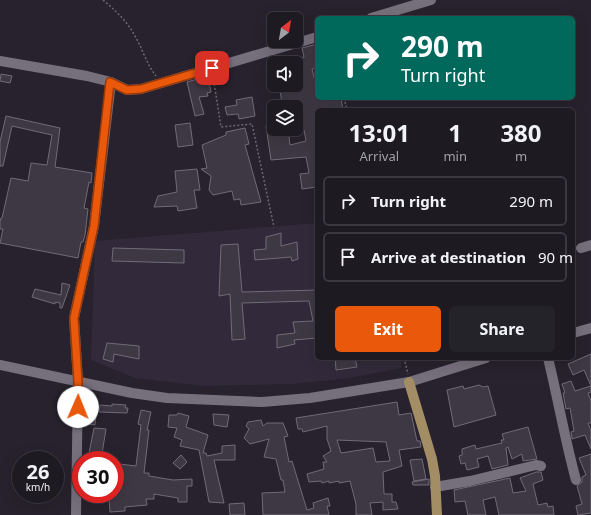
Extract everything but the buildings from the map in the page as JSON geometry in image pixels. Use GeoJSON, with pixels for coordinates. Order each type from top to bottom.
{"type":"FeatureCollection","features":[{"type":"Feature","properties":{"kind":"main road"},"geometry":{"type":"LineString","coordinates":[[409,382],[432,459],[437,515]]}},
{"type":"Feature","properties":{"kind":"street"},"geometry":{"type":"LineString","coordinates":[[378,16],[431,0]]}},
{"type":"Feature","properties":{"kind":"street"},"geometry":{"type":"LineString","coordinates":[[0,61],[110,82],[127,90],[141,89],[315,38]]}},
{"type":"Feature","properties":{"kind":"street"},"geometry":{"type":"LineString","coordinates":[[76,515],[78,381],[74,318],[94,226],[110,82]]}},
{"type":"Feature","properties":{"kind":"street"},"geometry":{"type":"LineString","coordinates":[[581,248],[591,245]]}},
{"type":"Feature","properties":{"kind":"street"},"geometry":{"type":"LineString","coordinates":[[575,332],[591,328]]}},
{"type":"Feature","properties":{"kind":"street"},"geometry":{"type":"LineString","coordinates":[[0,365],[167,398],[262,402],[310,398],[409,382],[480,360]]}},
{"type":"Feature","properties":{"kind":"street"},"geometry":{"type":"LineString","coordinates":[[549,360],[559,401],[565,440],[576,480]]}},
{"type":"Feature","properties":{"kind":"street"},"geometry":{"type":"LineString","coordinates":[[435,487],[470,481],[536,465],[541,466]]}},
{"type":"Feature","properties":{"kind":"path"},"geometry":{"type":"LineString","coordinates":[[103,0],[125,21],[135,36],[152,71],[164,82]]}},
{"type":"Feature","properties":{"kind":"path"},"geometry":{"type":"LineString","coordinates":[[212,68],[221,127],[252,124],[274,227]]}},
{"type":"Feature","properties":{"kind":"path"},"geometry":{"type":"LineString","coordinates":[[404,360],[409,382]]}},
{"type":"Feature","properties":{"kind":"shaded area"},"geometry":{"type":"Polygon","coordinates":[[[315,223],[315,360],[402,360],[401,368],[349,378],[292,384],[205,386],[135,378],[91,360],[95,241],[315,223]]]}},
{"type":"Feature","properties":{"kind":"route"},"geometry":{"type":"LineString","coordinates":[[78,407],[74,318],[94,226],[110,82],[127,90],[141,89],[212,68]]}}]}
